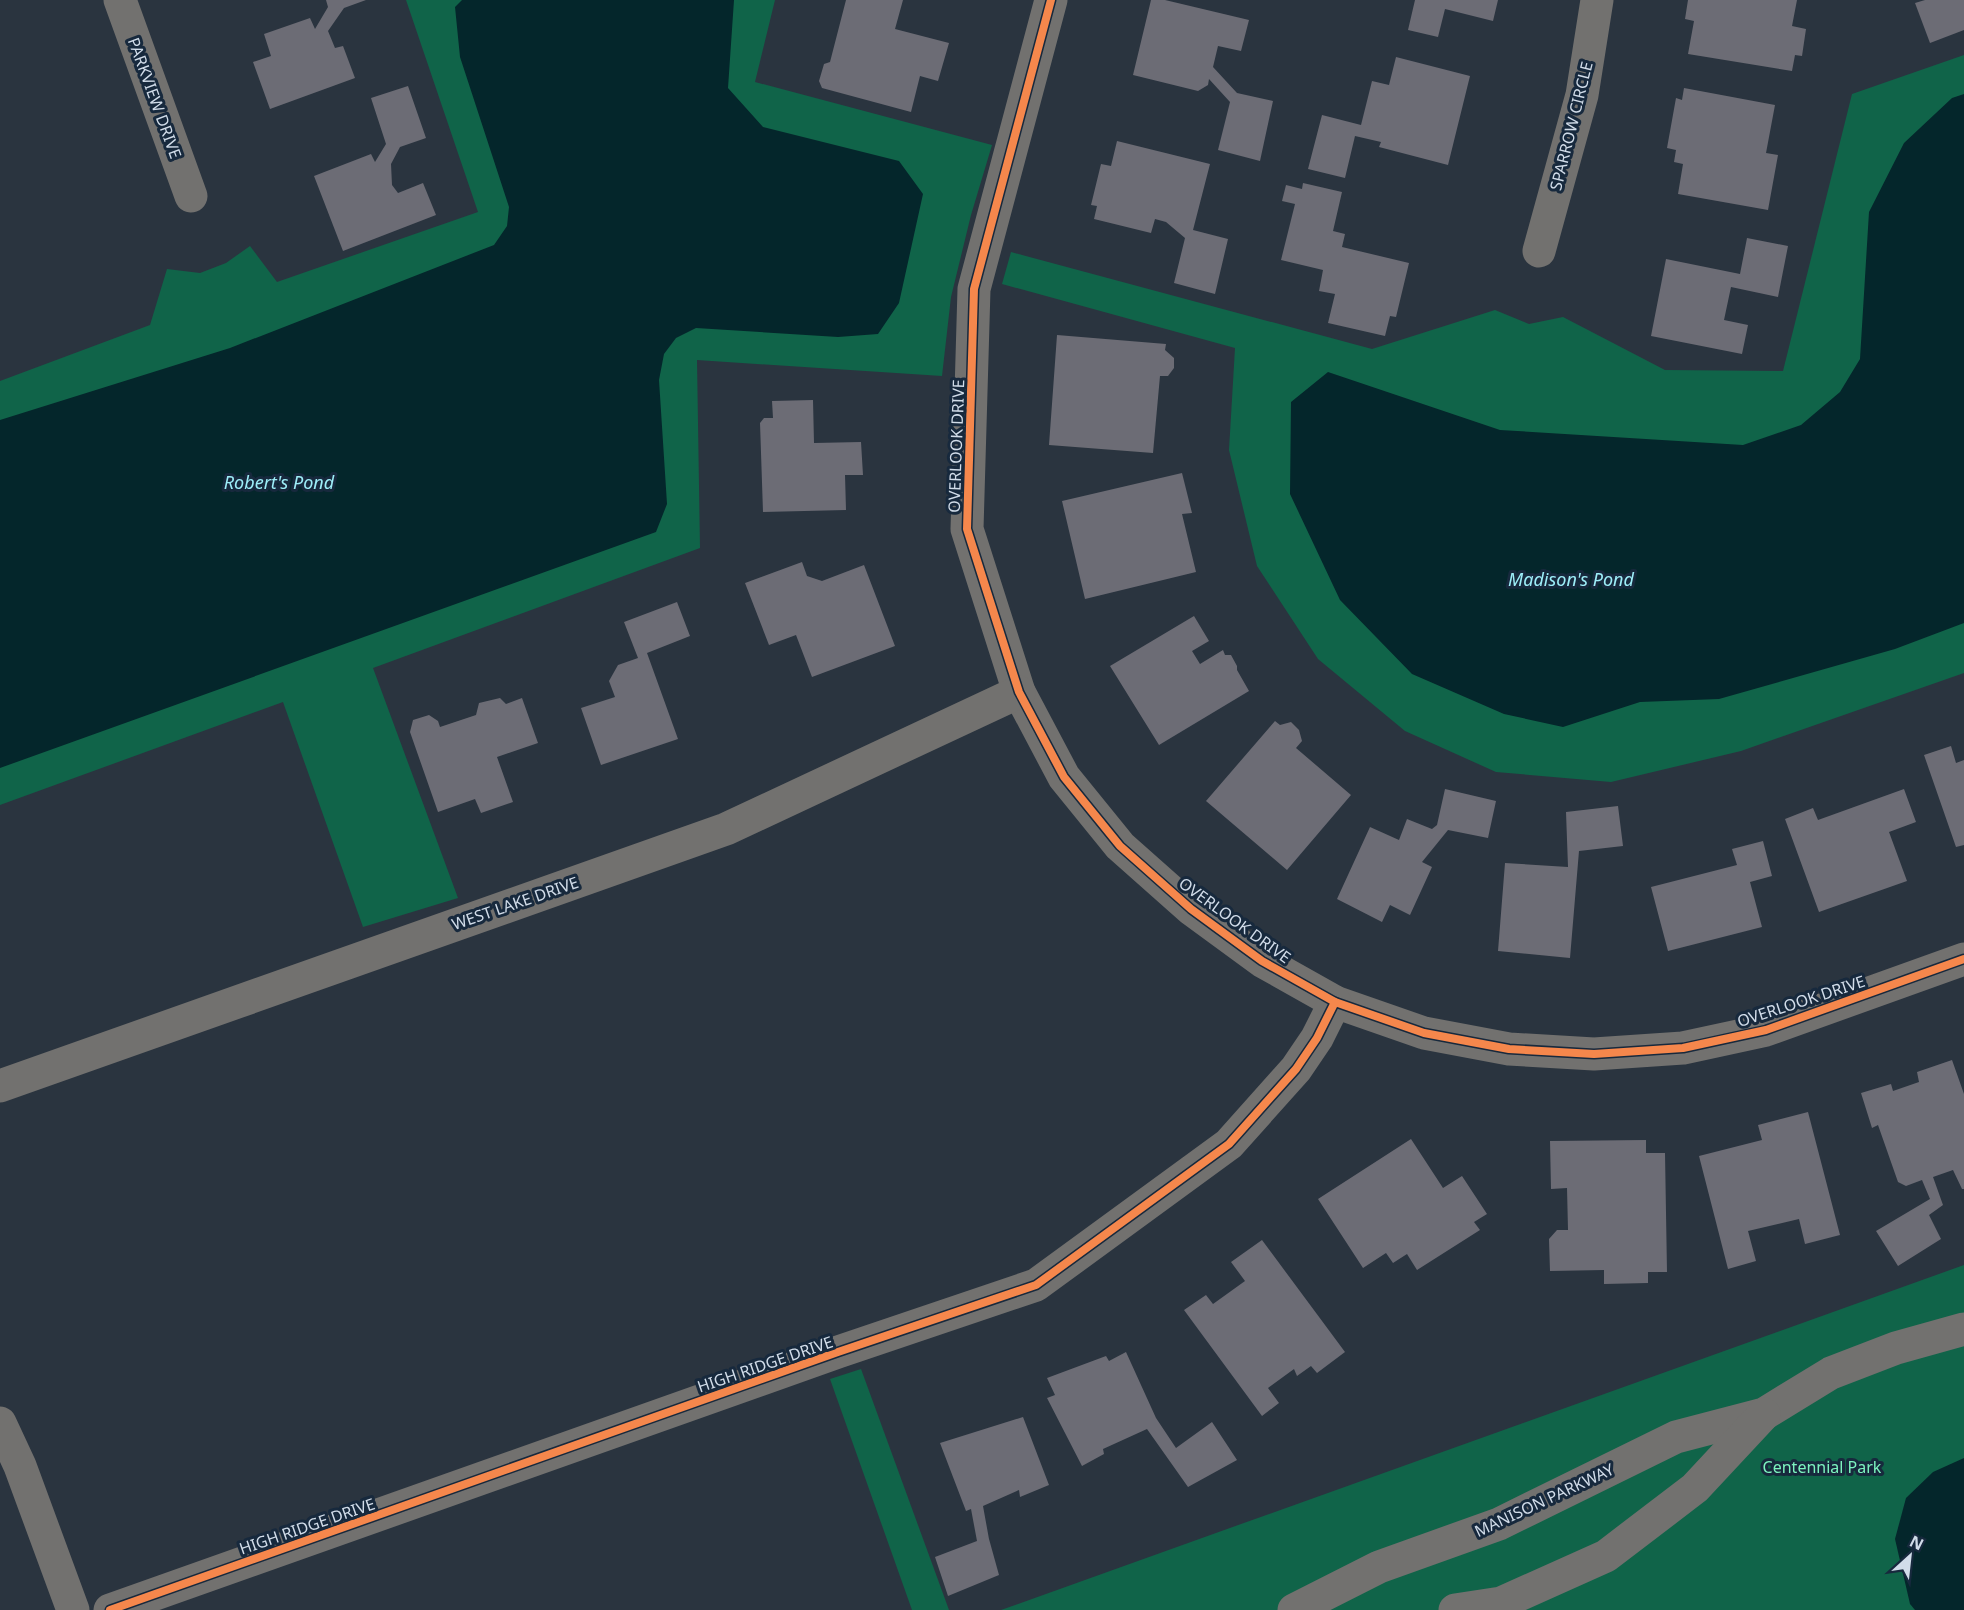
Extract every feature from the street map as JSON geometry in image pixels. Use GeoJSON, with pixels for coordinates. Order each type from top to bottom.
{"type":"FeatureCollection","features":[{"type":"Feature","properties":{"kind":"street","name":"PARKVIEW DRIVE"},"geometry":{"type":"LineString","coordinates":[[120,0],[191,196]]}},
{"type":"Feature","properties":{"kind":"street","name":"OVERLOOK DRIVE"},"geometry":{"type":"LineString","coordinates":[[1051,0],[974,289],[967,529],[1019,692],[1064,777],[1120,846],[1191,909],[1262,960],[1335,1002],[1424,1033],[1509,1049],[1594,1054],[1683,1048],[1766,1030],[1964,959]]}},
{"type":"Feature","properties":{"kind":"street","name":"SPARROW CIRCLE"},"geometry":{"type":"LineString","coordinates":[[1539,251],[1582,95],[1597,0]]}},
{"type":"Feature","properties":{"kind":"street","name":"WEST LAKE DRIVE"},"geometry":{"type":"LineString","coordinates":[[0,1086],[726,829],[1019,692]]}},
{"type":"Feature","properties":{"kind":"street","name":"HIGH RIDGE DRIVE"},"geometry":{"type":"LineString","coordinates":[[110,1610],[827,1356],[1036,1285],[1228,1144],[1296,1069],[1317,1038],[1335,1002]]}},
{"type":"Feature","properties":{"kind":"street","name":"MANISON PARKWAY"},"geometry":{"type":"LineString","coordinates":[[1294,1610],[1379,1567],[1499,1524],[1676,1437],[1764,1413],[1831,1373],[1896,1348],[1964,1329]]}},
{"type":"Feature","properties":{"kind":"street","name":"MANISON PARKWAY"},"geometry":{"type":"LineString","coordinates":[[1455,1610],[1501,1603],[1606,1556],[1695,1488],[1764,1413]]}},
{"type":"Feature","properties":{"kind":"street"},"geometry":{"type":"LineString","coordinates":[[0,1423],[20,1466],[73,1610]]}},
{"type":"Feature","properties":{"kind":"green space"},"geometry":{"type":"Polygon","coordinates":[[[406,0],[775,0],[755,82],[992,145],[971,215],[951,297],[942,376],[697,360],[700,548],[373,668],[458,898],[363,927],[283,702],[0,805],[0,381],[150,325],[167,269],[200,273],[226,263],[250,246],[277,282],[478,212],[406,0]]]}},
{"type":"Feature","properties":{"kind":"green space"},"geometry":{"type":"Polygon","coordinates":[[[1964,55],[1964,673],[1741,751],[1611,782],[1496,772],[1405,731],[1318,659],[1257,566],[1229,450],[1235,348],[1002,284],[1011,252],[1372,349],[1495,310],[1529,324],[1563,317],[1665,370],[1783,371],[1852,94],[1964,55]]]}},
{"type":"Feature","properties":{"kind":"green space","name":"Centennial Park"},"geometry":{"type":"Polygon","coordinates":[[[1964,1265],[1964,1610],[1001,1610],[1964,1265]]]}},
{"type":"Feature","properties":{"kind":"green space"},"geometry":{"type":"Polygon","coordinates":[[[861,1369],[949,1610],[912,1610],[830,1379],[861,1369]]]}},
{"type":"Feature","properties":{"kind":"water","name":"Robert's Pond"},"geometry":{"type":"Polygon","coordinates":[[[462,0],[734,0],[728,88],[763,127],[899,161],[923,194],[899,303],[878,334],[838,337],[696,328],[676,338],[664,354],[659,380],[667,504],[656,532],[0,768],[0,420],[230,348],[494,245],[507,226],[509,207],[460,57],[455,7],[462,0]]]}},
{"type":"Feature","properties":{"kind":"water","name":"Madison's Pond"},"geometry":{"type":"Polygon","coordinates":[[[1964,94],[1964,623],[1895,649],[1719,699],[1640,702],[1563,727],[1504,714],[1412,674],[1340,600],[1290,494],[1291,402],[1328,372],[1500,430],[1743,445],[1801,425],[1840,392],[1860,359],[1869,212],[1904,143],[1952,98],[1964,94]]]}},
{"type":"Feature","properties":{"kind":"water"},"geometry":{"type":"Polygon","coordinates":[[[1964,1458],[1964,1610],[1915,1610],[1910,1604],[1895,1539],[1906,1498],[1933,1472],[1964,1458]]]}},
{"type":"Feature","properties":{"kind":"building"},"geometry":{"type":"Polygon","coordinates":[[[326,0],[366,0],[344,8],[328,31],[335,48],[343,46],[355,78],[270,109],[253,62],[271,56],[264,34],[310,18],[315,29],[328,7],[326,0]]]}},
{"type":"Feature","properties":{"kind":"building"},"geometry":{"type":"Polygon","coordinates":[[[846,0],[903,0],[895,29],[949,43],[938,81],[920,76],[911,112],[822,88],[819,81],[824,64],[830,62],[846,0]]]}},
{"type":"Feature","properties":{"kind":"building"},"geometry":{"type":"Polygon","coordinates":[[[1151,0],[1165,0],[1249,20],[1241,51],[1218,46],[1213,67],[1237,93],[1273,101],[1260,161],[1218,150],[1230,102],[1209,79],[1208,85],[1198,91],[1133,75],[1151,0]]]}},
{"type":"Feature","properties":{"kind":"building"},"geometry":{"type":"Polygon","coordinates":[[[1415,0],[1498,0],[1493,21],[1445,9],[1438,37],[1408,30],[1415,0]]]}},
{"type":"Feature","properties":{"kind":"building"},"geometry":{"type":"Polygon","coordinates":[[[1688,0],[1797,0],[1792,26],[1806,29],[1802,56],[1795,55],[1792,71],[1688,54],[1694,21],[1685,19],[1688,0]]]}},
{"type":"Feature","properties":{"kind":"building"},"geometry":{"type":"Polygon","coordinates":[[[1925,0],[1964,0],[1964,30],[1930,43],[1915,3],[1925,0]]]}},
{"type":"Feature","properties":{"kind":"building"},"geometry":{"type":"Polygon","coordinates":[[[1396,57],[1470,76],[1448,165],[1379,147],[1381,142],[1355,136],[1345,178],[1308,169],[1322,115],[1361,125],[1372,81],[1389,85],[1396,57]]]}},
{"type":"Feature","properties":{"kind":"building"},"geometry":{"type":"Polygon","coordinates":[[[408,86],[426,138],[400,147],[391,164],[392,185],[398,193],[423,183],[436,215],[343,251],[314,176],[371,154],[375,162],[386,144],[371,98],[408,86]]]}},
{"type":"Feature","properties":{"kind":"building"},"geometry":{"type":"Polygon","coordinates":[[[1684,88],[1775,105],[1766,153],[1778,155],[1768,210],[1678,194],[1683,164],[1674,162],[1676,150],[1667,148],[1676,98],[1682,100],[1684,88]]]}},
{"type":"Feature","properties":{"kind":"building"},"geometry":{"type":"Polygon","coordinates":[[[1117,141],[1210,164],[1193,230],[1228,239],[1215,294],[1174,283],[1185,238],[1166,222],[1155,219],[1151,233],[1094,219],[1097,206],[1091,205],[1101,164],[1111,166],[1117,141]]]}},
{"type":"Feature","properties":{"kind":"building"},"geometry":{"type":"Polygon","coordinates":[[[1303,183],[1342,192],[1333,231],[1345,234],[1342,247],[1409,263],[1396,317],[1390,316],[1385,336],[1328,323],[1335,294],[1319,291],[1323,270],[1281,260],[1295,204],[1282,201],[1286,185],[1302,189],[1303,183]]]}},
{"type":"Feature","properties":{"kind":"building"},"geometry":{"type":"Polygon","coordinates":[[[1747,238],[1788,246],[1778,297],[1731,287],[1724,320],[1748,325],[1742,354],[1651,336],[1666,259],[1740,274],[1747,238]]]}},
{"type":"Feature","properties":{"kind":"building"},"geometry":{"type":"Polygon","coordinates":[[[1057,335],[1166,344],[1165,350],[1174,358],[1174,368],[1168,376],[1160,376],[1153,453],[1049,445],[1057,335]]]}},
{"type":"Feature","properties":{"kind":"building"},"geometry":{"type":"Polygon","coordinates":[[[813,400],[814,443],[861,442],[863,475],[845,475],[846,510],[763,512],[760,423],[764,418],[773,418],[772,401],[813,400]]]}},
{"type":"Feature","properties":{"kind":"building"},"geometry":{"type":"Polygon","coordinates":[[[1182,473],[1192,513],[1182,514],[1196,572],[1085,599],[1062,501],[1182,473]]]}},
{"type":"Feature","properties":{"kind":"building"},"geometry":{"type":"Polygon","coordinates":[[[802,562],[807,576],[822,581],[864,565],[895,646],[812,677],[796,635],[769,645],[745,583],[802,562]]]}},
{"type":"Feature","properties":{"kind":"building"},"geometry":{"type":"Polygon","coordinates":[[[677,602],[690,636],[647,653],[678,739],[601,765],[581,708],[615,697],[609,681],[618,665],[638,658],[624,622],[677,602]]]}},
{"type":"Feature","properties":{"kind":"building"},"geometry":{"type":"Polygon","coordinates":[[[1194,616],[1209,641],[1192,651],[1200,664],[1223,650],[1225,655],[1231,655],[1249,691],[1159,745],[1110,666],[1194,616]]]}},
{"type":"Feature","properties":{"kind":"building"},"geometry":{"type":"Polygon","coordinates":[[[500,698],[506,704],[522,698],[538,743],[497,757],[513,802],[481,813],[475,799],[438,812],[410,732],[413,720],[429,715],[438,721],[440,727],[476,715],[479,703],[500,698]]]}},
{"type":"Feature","properties":{"kind":"building"},"geometry":{"type":"Polygon","coordinates":[[[1275,721],[1280,725],[1291,722],[1299,730],[1302,741],[1296,748],[1351,795],[1287,870],[1206,801],[1275,721]]]}},
{"type":"Feature","properties":{"kind":"building"},"geometry":{"type":"Polygon","coordinates":[[[1951,746],[1956,763],[1964,760],[1964,845],[1956,847],[1924,755],[1951,746]]]}},
{"type":"Feature","properties":{"kind":"building"},"geometry":{"type":"Polygon","coordinates":[[[1445,789],[1496,801],[1488,838],[1448,830],[1422,862],[1432,867],[1410,915],[1390,905],[1382,922],[1337,899],[1370,827],[1399,840],[1407,819],[1432,829],[1437,825],[1445,789]]]}},
{"type":"Feature","properties":{"kind":"building"},"geometry":{"type":"Polygon","coordinates":[[[1904,789],[1916,822],[1889,832],[1907,881],[1819,912],[1785,819],[1813,808],[1818,820],[1904,789]]]}},
{"type":"Feature","properties":{"kind":"building"},"geometry":{"type":"Polygon","coordinates":[[[1618,806],[1623,846],[1579,851],[1570,958],[1498,951],[1505,863],[1568,867],[1566,812],[1618,806]]]}},
{"type":"Feature","properties":{"kind":"building"},"geometry":{"type":"Polygon","coordinates":[[[1763,841],[1772,876],[1750,882],[1762,927],[1668,951],[1651,887],[1737,865],[1732,849],[1763,841]]]}},
{"type":"Feature","properties":{"kind":"building"},"geometry":{"type":"Polygon","coordinates":[[[1952,1060],[1964,1094],[1964,1189],[1953,1170],[1933,1177],[1943,1205],[1929,1215],[1941,1239],[1898,1266],[1876,1231],[1930,1199],[1922,1180],[1906,1186],[1898,1182],[1878,1125],[1872,1128],[1861,1093],[1891,1084],[1893,1091],[1919,1082],[1917,1072],[1952,1060]]]}},
{"type":"Feature","properties":{"kind":"building"},"geometry":{"type":"Polygon","coordinates":[[[1808,1112],[1840,1235],[1805,1244],[1799,1219],[1748,1231],[1756,1261],[1728,1269],[1699,1156],[1762,1140],[1758,1125],[1808,1112]]]}},
{"type":"Feature","properties":{"kind":"building"},"geometry":{"type":"Polygon","coordinates":[[[1411,1139],[1443,1188],[1462,1176],[1487,1214],[1474,1222],[1480,1230],[1417,1270],[1407,1254],[1393,1263],[1386,1253],[1363,1268],[1318,1199],[1411,1139]]]}},
{"type":"Feature","properties":{"kind":"building"},"geometry":{"type":"Polygon","coordinates":[[[1646,1140],[1646,1153],[1665,1153],[1667,1272],[1648,1272],[1648,1283],[1604,1284],[1604,1270],[1550,1271],[1549,1239],[1557,1230],[1568,1230],[1567,1188],[1551,1189],[1550,1141],[1646,1140]]]}},
{"type":"Feature","properties":{"kind":"building"},"geometry":{"type":"Polygon","coordinates":[[[1262,1240],[1345,1352],[1317,1373],[1311,1366],[1297,1376],[1294,1369],[1268,1388],[1279,1403],[1262,1416],[1184,1310],[1206,1295],[1213,1304],[1245,1281],[1231,1262],[1262,1240]]]}},
{"type":"Feature","properties":{"kind":"building"},"geometry":{"type":"Polygon","coordinates":[[[1126,1352],[1156,1418],[1176,1448],[1212,1422],[1237,1460],[1188,1487],[1147,1429],[1103,1449],[1104,1454],[1082,1466],[1047,1398],[1055,1395],[1047,1378],[1106,1356],[1109,1361],[1126,1352]]]}},
{"type":"Feature","properties":{"kind":"building"},"geometry":{"type":"Polygon","coordinates":[[[1023,1417],[1049,1485],[1020,1497],[1019,1490],[983,1506],[999,1575],[948,1596],[935,1557],[977,1541],[971,1509],[966,1511],[940,1443],[1023,1417]]]}},
{"type":"Feature","properties":{"kind":"cycle path"},"geometry":{"type":"LineString","coordinates":[[1051,0],[974,289],[967,529],[1019,692],[1064,777],[1120,846],[1191,909],[1262,961],[1335,1002],[1424,1033],[1509,1049],[1594,1054],[1683,1048],[1766,1030],[1964,959]]}},
{"type":"Feature","properties":{"kind":"cycle path"},"geometry":{"type":"LineString","coordinates":[[110,1610],[838,1352],[1036,1285],[1229,1144],[1296,1069],[1317,1038],[1335,1002]]}}]}
